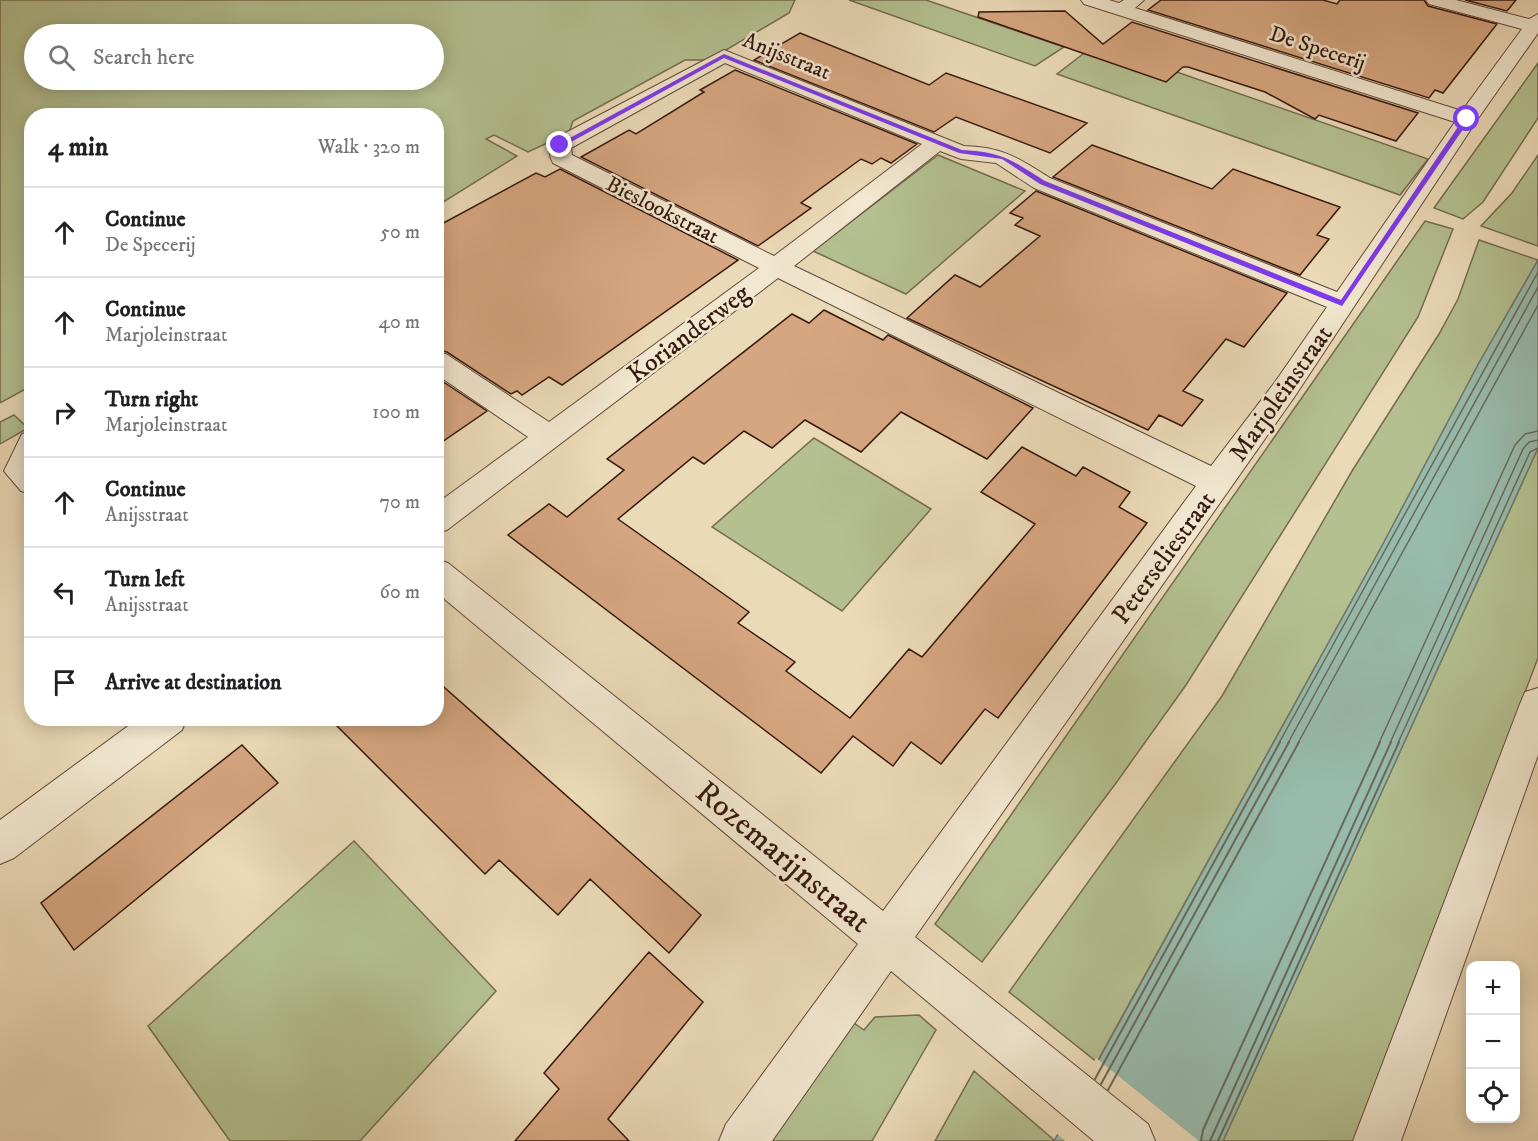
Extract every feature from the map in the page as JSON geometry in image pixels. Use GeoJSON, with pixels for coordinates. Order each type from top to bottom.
{"type":"FeatureCollection","features":[{"type":"Feature","properties":{"kind":"street","name":"De Specerij"},"geometry":{"type":"LineString","coordinates":[[1090,0],[1128,5],[1467,119]]}},
{"type":"Feature","properties":{"kind":"street"},"geometry":{"type":"LineString","coordinates":[[1435,0],[1536,23],[1467,119]]}},
{"type":"Feature","properties":{"kind":"street","name":"Anijsstraat"},"geometry":{"type":"LineString","coordinates":[[560,145],[724,56],[938,142]]}},
{"type":"Feature","properties":{"kind":"street","name":"Marjoleinstraat"},"geometry":{"type":"LineString","coordinates":[[1216,482],[1285,388],[1467,119]]}},
{"type":"Feature","properties":{"kind":"street","name":"Marjoleinstraat"},"geometry":{"type":"LineString","coordinates":[[938,142],[961,152],[989,153],[1004,158],[1042,183],[1342,303]]}},
{"type":"Feature","properties":{"kind":"street","name":"Korianderweg"},"geometry":{"type":"LineString","coordinates":[[444,515],[866,201],[938,142]]}},
{"type":"Feature","properties":{"kind":"street","name":"Bieslookstraat"},"geometry":{"type":"LineString","coordinates":[[560,145],[561,158],[776,267]]}},
{"type":"Feature","properties":{"kind":"street","name":"Peterseliestraat"},"geometry":{"type":"LineString","coordinates":[[743,1141],[1216,482],[776,267]]}},
{"type":"Feature","properties":{"kind":"street"},"geometry":{"type":"LineString","coordinates":[[444,366],[549,436]]}},
{"type":"Feature","properties":{"kind":"street"},"geometry":{"type":"LineString","coordinates":[[24,459],[19,471],[24,476]]}},
{"type":"Feature","properties":{"kind":"street","name":"Rozemarijnstraat"},"geometry":{"type":"LineString","coordinates":[[444,578],[1131,1141]]}},
{"type":"Feature","properties":{"kind":"street"},"geometry":{"type":"LineString","coordinates":[[1377,1141],[1538,704]]}},
{"type":"Feature","properties":{"kind":"street"},"geometry":{"type":"LineString","coordinates":[[0,844],[159,726]]}},
{"type":"Feature","properties":{"kind":"green space"},"geometry":{"type":"Polygon","coordinates":[[[0,0],[795,0],[789,13],[709,60],[685,60],[573,121],[569,133],[528,152],[494,135],[486,139],[517,156],[444,202],[444,108],[24,108],[24,390],[0,403],[0,0]]]}},
{"type":"Feature","properties":{"kind":"green space"},"geometry":{"type":"Polygon","coordinates":[[[849,0],[926,0],[1064,47],[1035,66],[849,0]]]}},
{"type":"Feature","properties":{"kind":"green space"},"geometry":{"type":"Polygon","coordinates":[[[1096,44],[1428,159],[1400,195],[1057,74],[1096,44]]]}},
{"type":"Feature","properties":{"kind":"green space"},"geometry":{"type":"Polygon","coordinates":[[[1538,63],[1538,118],[1483,202],[1463,219],[1434,208],[1538,63]]]}},
{"type":"Feature","properties":{"kind":"green space"},"geometry":{"type":"Polygon","coordinates":[[[938,155],[1025,191],[906,294],[813,251],[938,155]]]}},
{"type":"Feature","properties":{"kind":"green space"},"geometry":{"type":"Polygon","coordinates":[[[1538,155],[1538,246],[1481,226],[1512,193],[1538,155]]]}},
{"type":"Feature","properties":{"kind":"green space"},"geometry":{"type":"Polygon","coordinates":[[[1425,221],[1453,229],[1418,317],[1186,685],[982,962],[935,924],[1425,221]]]}},
{"type":"Feature","properties":{"kind":"green space"},"geometry":{"type":"Polygon","coordinates":[[[1479,240],[1538,260],[1479,363],[1383,544],[1097,1062],[1009,992],[1222,696],[1352,471],[1439,334],[1458,299],[1479,240]]]}},
{"type":"Feature","properties":{"kind":"green space"},"geometry":{"type":"Polygon","coordinates":[[[14,415],[24,424],[24,430],[0,444],[0,422],[14,415]]]}},
{"type":"Feature","properties":{"kind":"green space"},"geometry":{"type":"Polygon","coordinates":[[[814,438],[931,509],[842,611],[712,527],[814,438]]]}},
{"type":"Feature","properties":{"kind":"green space"},"geometry":{"type":"Polygon","coordinates":[[[1538,448],[1538,658],[1354,1141],[1223,1141],[1538,448]]]}},
{"type":"Feature","properties":{"kind":"green space"},"geometry":{"type":"Polygon","coordinates":[[[354,841],[496,991],[360,1141],[230,1141],[148,1026],[354,841]]]}},
{"type":"Feature","properties":{"kind":"green space"},"geometry":{"type":"Polygon","coordinates":[[[919,1015],[936,1030],[872,1141],[767,1141],[851,1021],[864,1030],[875,1017],[919,1015]]]}},
{"type":"Feature","properties":{"kind":"green space"},"geometry":{"type":"Polygon","coordinates":[[[974,1071],[1054,1140],[1054,1141],[935,1141],[974,1071]]]}},
{"type":"Feature","properties":{"kind":"water"},"geometry":{"type":"Polygon","coordinates":[[[1538,260],[1538,448],[1223,1141],[1054,1141],[1383,544],[1479,363],[1538,260]]]}},
{"type":"Feature","properties":{"kind":"pier"},"geometry":{"type":"Polygon","coordinates":[[[1096,1058],[1199,1141],[1065,1141],[1055,1132],[1096,1058]]]}},
{"type":"Feature","properties":{"kind":"building"},"geometry":{"type":"Polygon","coordinates":[[[1161,0],[1323,0],[1337,4],[1340,0],[1424,0],[1428,6],[1497,24],[1443,93],[1435,90],[1429,98],[1148,10],[1161,0]]]}},
{"type":"Feature","properties":{"kind":"building"},"geometry":{"type":"Polygon","coordinates":[[[1465,0],[1516,0],[1507,11],[1465,0]]]}},
{"type":"Feature","properties":{"kind":"building"},"geometry":{"type":"Polygon","coordinates":[[[1065,11],[1103,44],[1132,22],[1418,113],[1396,141],[1319,115],[1315,119],[1265,92],[1188,67],[1183,67],[1166,82],[978,17],[979,12],[1065,11]]]}},
{"type":"Feature","properties":{"kind":"building"},"geometry":{"type":"Polygon","coordinates":[[[800,33],[929,85],[946,73],[1087,123],[1050,153],[956,117],[934,132],[754,60],[800,33]]]}},
{"type":"Feature","properties":{"kind":"building"},"geometry":{"type":"Polygon","coordinates":[[[735,70],[917,144],[891,163],[881,158],[872,164],[861,159],[801,203],[811,208],[758,246],[581,157],[629,130],[636,134],[704,92],[700,90],[735,70]]]}},
{"type":"Feature","properties":{"kind":"building"},"geometry":{"type":"Polygon","coordinates":[[[1092,145],[1212,189],[1233,169],[1340,207],[1317,235],[1329,239],[1300,275],[1053,177],[1092,145]]]}},
{"type":"Feature","properties":{"kind":"building"},"geometry":{"type":"Polygon","coordinates":[[[560,169],[738,260],[562,385],[549,377],[522,395],[517,391],[511,394],[444,351],[444,223],[536,173],[545,177],[560,169]]]}},
{"type":"Feature","properties":{"kind":"building"},"geometry":{"type":"Polygon","coordinates":[[[1036,191],[1287,293],[1244,347],[1226,339],[1183,391],[1203,400],[1182,426],[1159,415],[1148,430],[907,318],[955,275],[980,287],[1040,236],[1015,225],[1023,218],[1010,213],[1036,191]]]}},
{"type":"Feature","properties":{"kind":"building"},"geometry":{"type":"Polygon","coordinates":[[[824,310],[883,340],[888,335],[1033,408],[987,459],[901,412],[861,452],[805,420],[772,448],[744,431],[704,464],[693,457],[618,519],[749,612],[738,623],[795,662],[786,671],[850,718],[909,649],[922,657],[1035,524],[981,492],[1022,447],[1076,476],[1083,467],[1130,492],[1119,507],[1147,523],[998,718],[985,709],[941,764],[911,742],[893,766],[853,736],[821,773],[508,535],[549,504],[567,517],[624,470],[607,459],[792,314],[809,323],[824,310]]]}},
{"type":"Feature","properties":{"kind":"building"},"geometry":{"type":"Polygon","coordinates":[[[444,382],[487,411],[444,441],[444,382]]]}},
{"type":"Feature","properties":{"kind":"building"},"geometry":{"type":"Polygon","coordinates":[[[444,687],[701,915],[669,953],[590,879],[558,915],[499,860],[485,874],[337,726],[444,726],[444,687]]]}},
{"type":"Feature","properties":{"kind":"building"},"geometry":{"type":"Polygon","coordinates":[[[242,745],[278,783],[74,950],[41,903],[242,745]]]}},
{"type":"Feature","properties":{"kind":"building"},"geometry":{"type":"Polygon","coordinates":[[[649,952],[703,1002],[608,1119],[629,1141],[515,1141],[559,1089],[544,1073],[649,952]]]}},
{"type":"Feature","properties":{"kind":"route"},"geometry":{"type":"LineString","coordinates":[[560,145],[724,56],[961,152],[989,153],[1004,158],[1017,164],[1032,178],[1042,183],[1342,303],[1467,119]]}}]}
